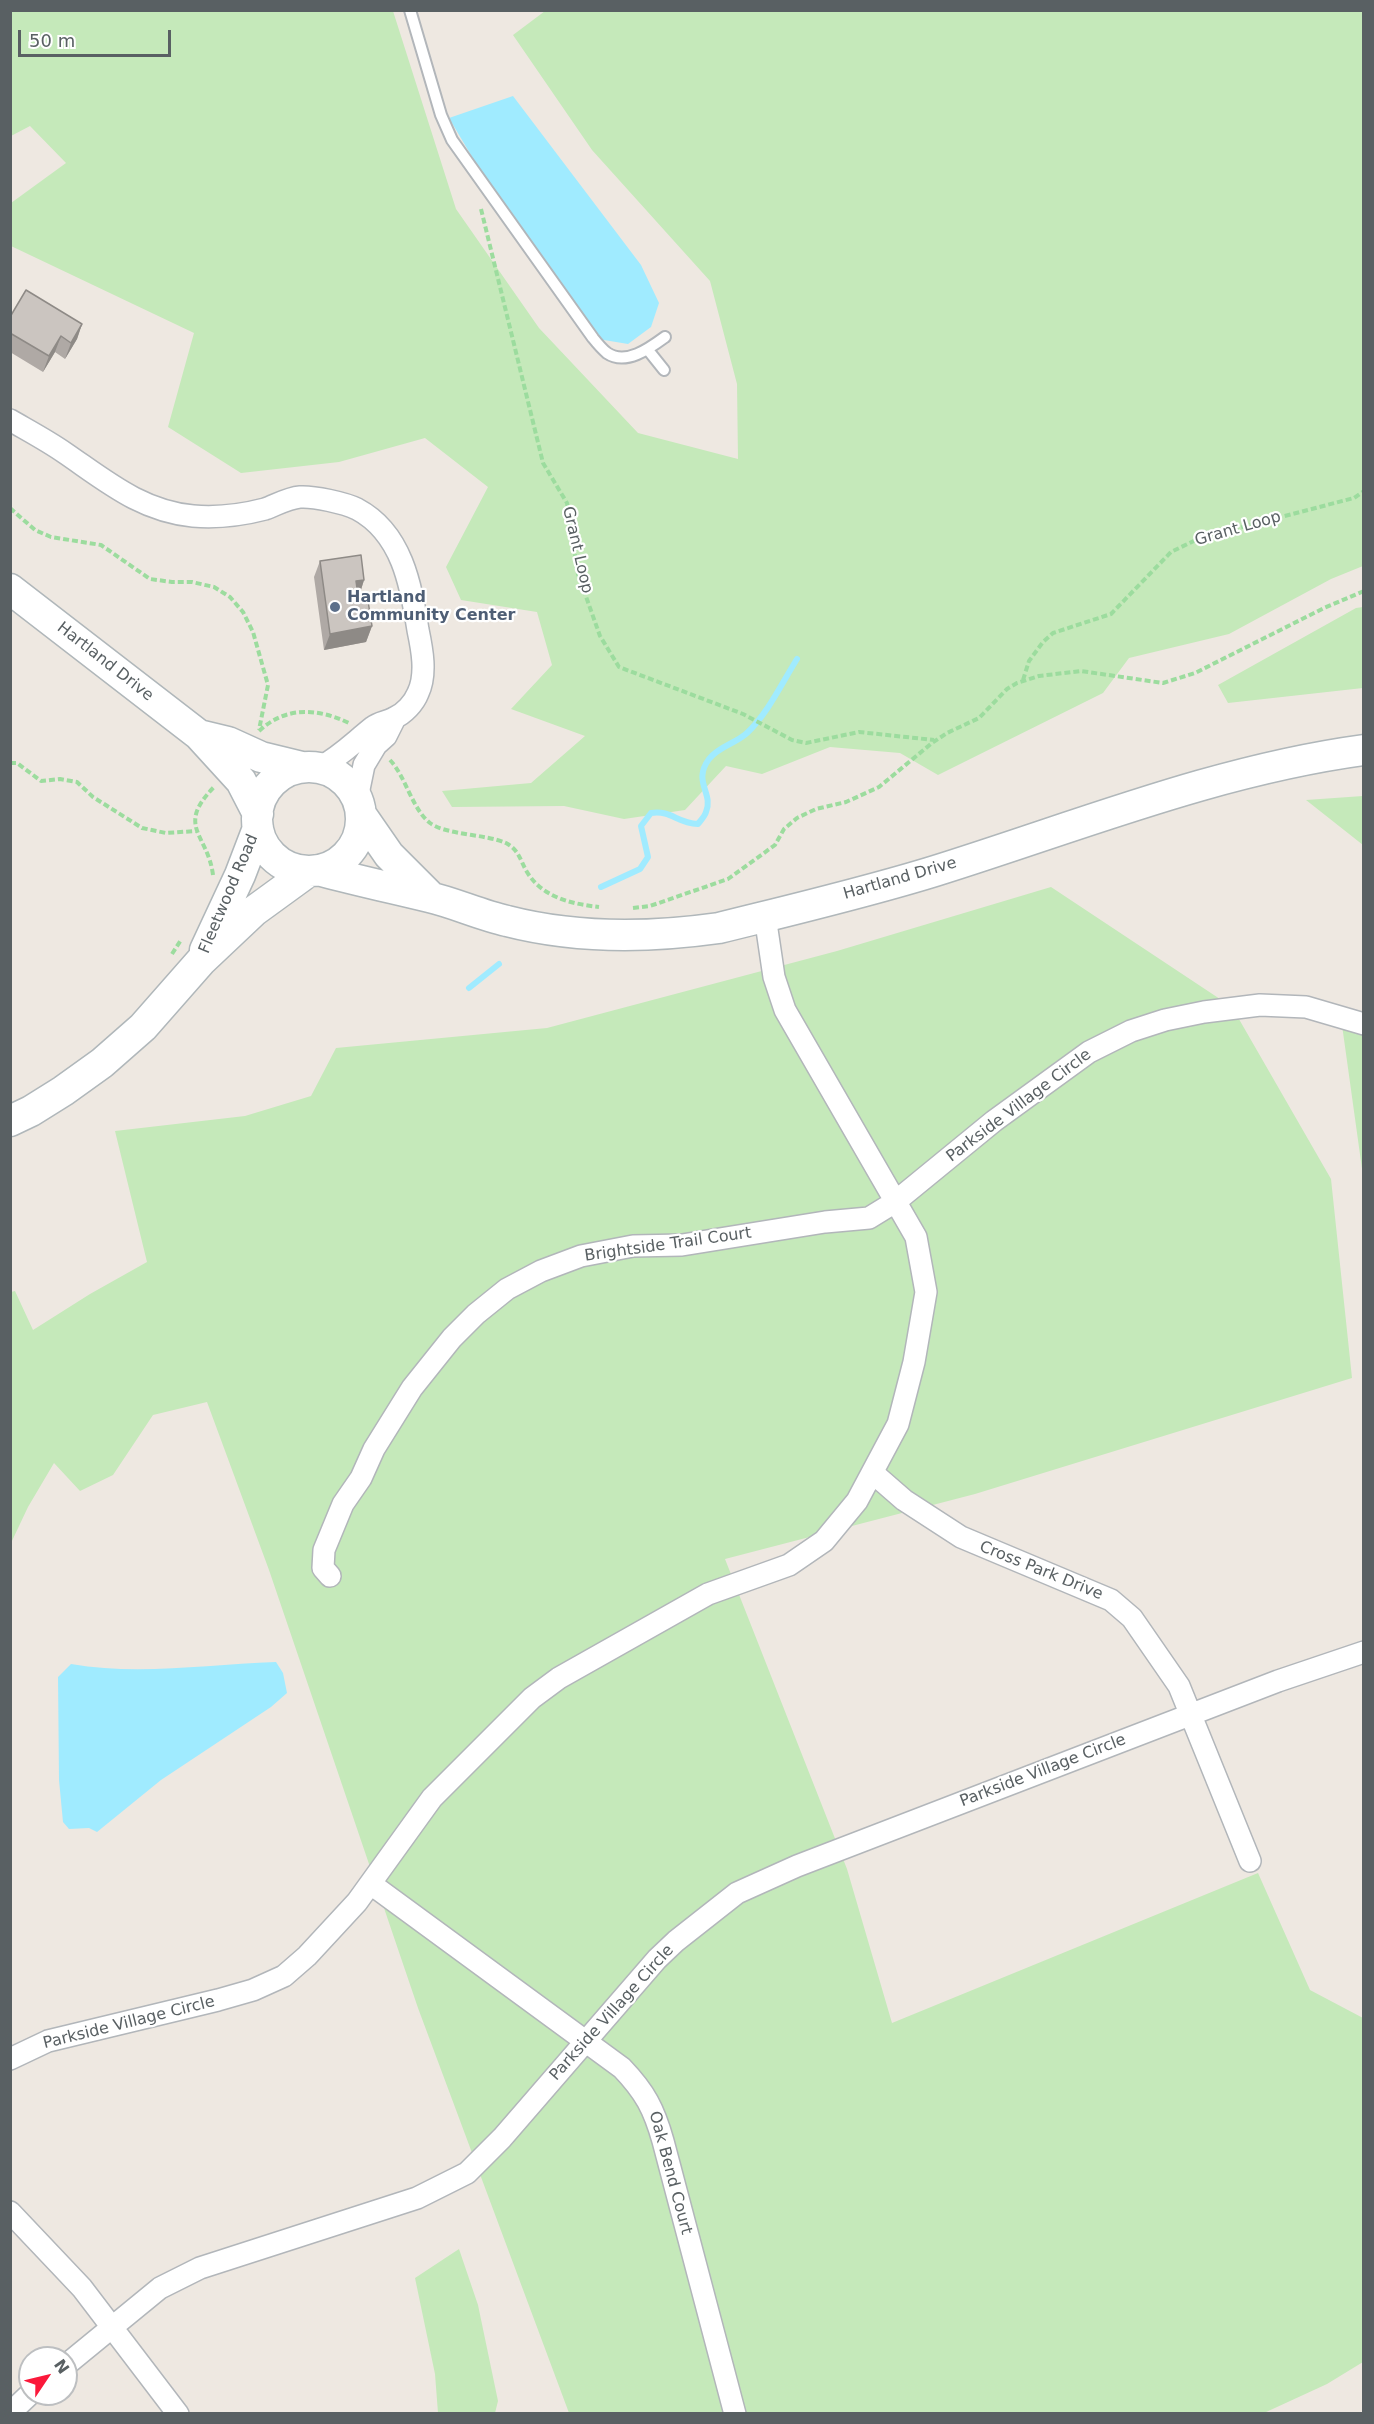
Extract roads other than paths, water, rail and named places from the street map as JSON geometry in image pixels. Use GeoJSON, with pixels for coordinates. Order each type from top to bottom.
{"type":"FeatureCollection","features":[{"type":"Feature","properties":{"kind":"main road","name":"Hartland Drive"},"geometry":{"type":"LineString","coordinates":[[10,589],[199,735],[241,781],[266,847],[277,860],[292,868],[431,897],[508,922],[599,935],[639,936],[719,928],[932,872],[1187,789],[1279,765],[1364,750]]}},
{"type":"Feature","properties":{"kind":"main road","name":"Hartland Drive"},"geometry":{"type":"LineString","coordinates":[[199,735],[228,742],[261,757],[335,774],[348,784],[389,855],[431,897]]}},
{"type":"Feature","properties":{"kind":"main road"},"geometry":{"type":"LineString","coordinates":[[258,821],[262,797],[272,783],[285,772],[310,768]]}},
{"type":"Feature","properties":{"kind":"main road"},"geometry":{"type":"LineString","coordinates":[[314,871],[341,861],[353,848],[360,833],[360,807]]}},
{"type":"Feature","properties":{"kind":"main road","name":"Fleetwood Road"},"geometry":{"type":"LineString","coordinates":[[201,961],[212,932],[240,875],[258,821]]}},
{"type":"Feature","properties":{"kind":"main road","name":"Fleetwood Road"},"geometry":{"type":"LineString","coordinates":[[10,1120],[55,1096],[102,1063],[143,1027],[201,961],[254,911],[314,871]]}},
{"type":"Feature","properties":{"kind":"street"},"geometry":{"type":"LineString","coordinates":[[10,420],[62,451],[117,489],[154,508],[192,516],[227,516],[263,509],[299,497],[329,501],[357,509],[375,522],[390,540],[405,566],[412,592],[423,661],[419,691],[412,703],[395,718],[387,736],[376,745],[363,765],[360,807]]}},
{"type":"Feature","properties":{"kind":"street"},"geometry":{"type":"LineString","coordinates":[[310,768],[348,750],[375,724],[395,718]]}},
{"type":"Feature","properties":{"kind":"street","name":"Parkside Village Circle"},"geometry":{"type":"LineString","coordinates":[[10,2059],[48,2041],[218,2001],[253,1990],[284,1976],[307,1956],[357,1902],[432,1797],[532,1698],[559,1678],[708,1594],[789,1565],[824,1541],[857,1501],[898,1424],[914,1362],[926,1292],[916,1237],[785,1010],[774,977],[765,916]]}},
{"type":"Feature","properties":{"kind":"street","name":"Parkside Village Circle"},"geometry":{"type":"LineString","coordinates":[[895,1202],[994,1121],[1089,1052],[1131,1031],[1165,1020],[1204,1012],[1260,1005],[1306,1007],[1364,1024]]}},
{"type":"Feature","properties":{"kind":"street","name":"Brightside Trail Court"},"geometry":{"type":"LineString","coordinates":[[330,1576],[323,1568],[324,1550],[343,1504],[361,1478],[387,1427],[412,1388],[446,1346],[476,1314],[507,1290],[540,1270],[581,1256],[633,1246],[682,1245],[805,1225],[869,1218],[895,1202]]}},
{"type":"Feature","properties":{"kind":"street","name":"Cross Park Drive"},"geometry":{"type":"LineString","coordinates":[[873,1473],[904,1500],[961,1538],[1058,1577],[1116,1604],[1132,1618],[1173,1674],[1250,1861]]}},
{"type":"Feature","properties":{"kind":"street","name":"Parkside Village Circle"},"geometry":{"type":"LineString","coordinates":[[78,2355],[160,2288],[200,2268],[417,2198],[467,2173],[502,2138],[657,1959],[737,1893],[797,1866],[1191,1714],[1364,1652]]}},
{"type":"Feature","properties":{"kind":"street","name":"Oak Bend Court"},"geometry":{"type":"LineString","coordinates":[[371,1884],[622,2068],[639,2086],[653,2107],[735,2414]]}},
{"type":"Feature","properties":{"kind":"street"},"geometry":{"type":"LineString","coordinates":[[10,2212],[82,2288],[178,2414]]}},
{"type":"Feature","properties":{"kind":"lane"},"geometry":{"type":"LineString","coordinates":[[410,10],[441,115],[452,140],[593,339],[608,354],[624,358],[648,350],[665,337]]}},
{"type":"Feature","properties":{"kind":"lane"},"geometry":{"type":"LineString","coordinates":[[648,350],[664,370]]}},
{"type":"Feature","properties":{"kind":"water"},"geometry":{"type":"Polygon","coordinates":[[[513,96],[641,265],[659,303],[651,327],[628,344],[598,339],[481,172],[449,118],[513,96]]]}},
{"type":"Feature","properties":{"kind":"water"},"geometry":{"type":"Polygon","coordinates":[[[276,1662],[283,1673],[287,1693],[271,1707],[161,1780],[97,1832],[89,1828],[69,1829],[63,1822],[59,1780],[58,1677],[71,1664],[148,1669],[276,1662]]]}},
{"type":"Feature","properties":{"kind":"waterway"},"geometry":{"type":"LineString","coordinates":[[601,887],[640,869],[648,857],[641,826],[651,813],[664,813],[698,824],[705,815],[708,805],[702,774],[704,767],[717,751],[742,737],[755,725],[797,659]]}},
{"type":"Feature","properties":{"kind":"waterway"},"geometry":{"type":"LineString","coordinates":[[469,988],[499,964]]}},
{"type":"Feature","properties":{"kind":"place","name":"Hartland Community Center"},"geometry":{"type":"Point","coordinates":[335,607]}}]}
